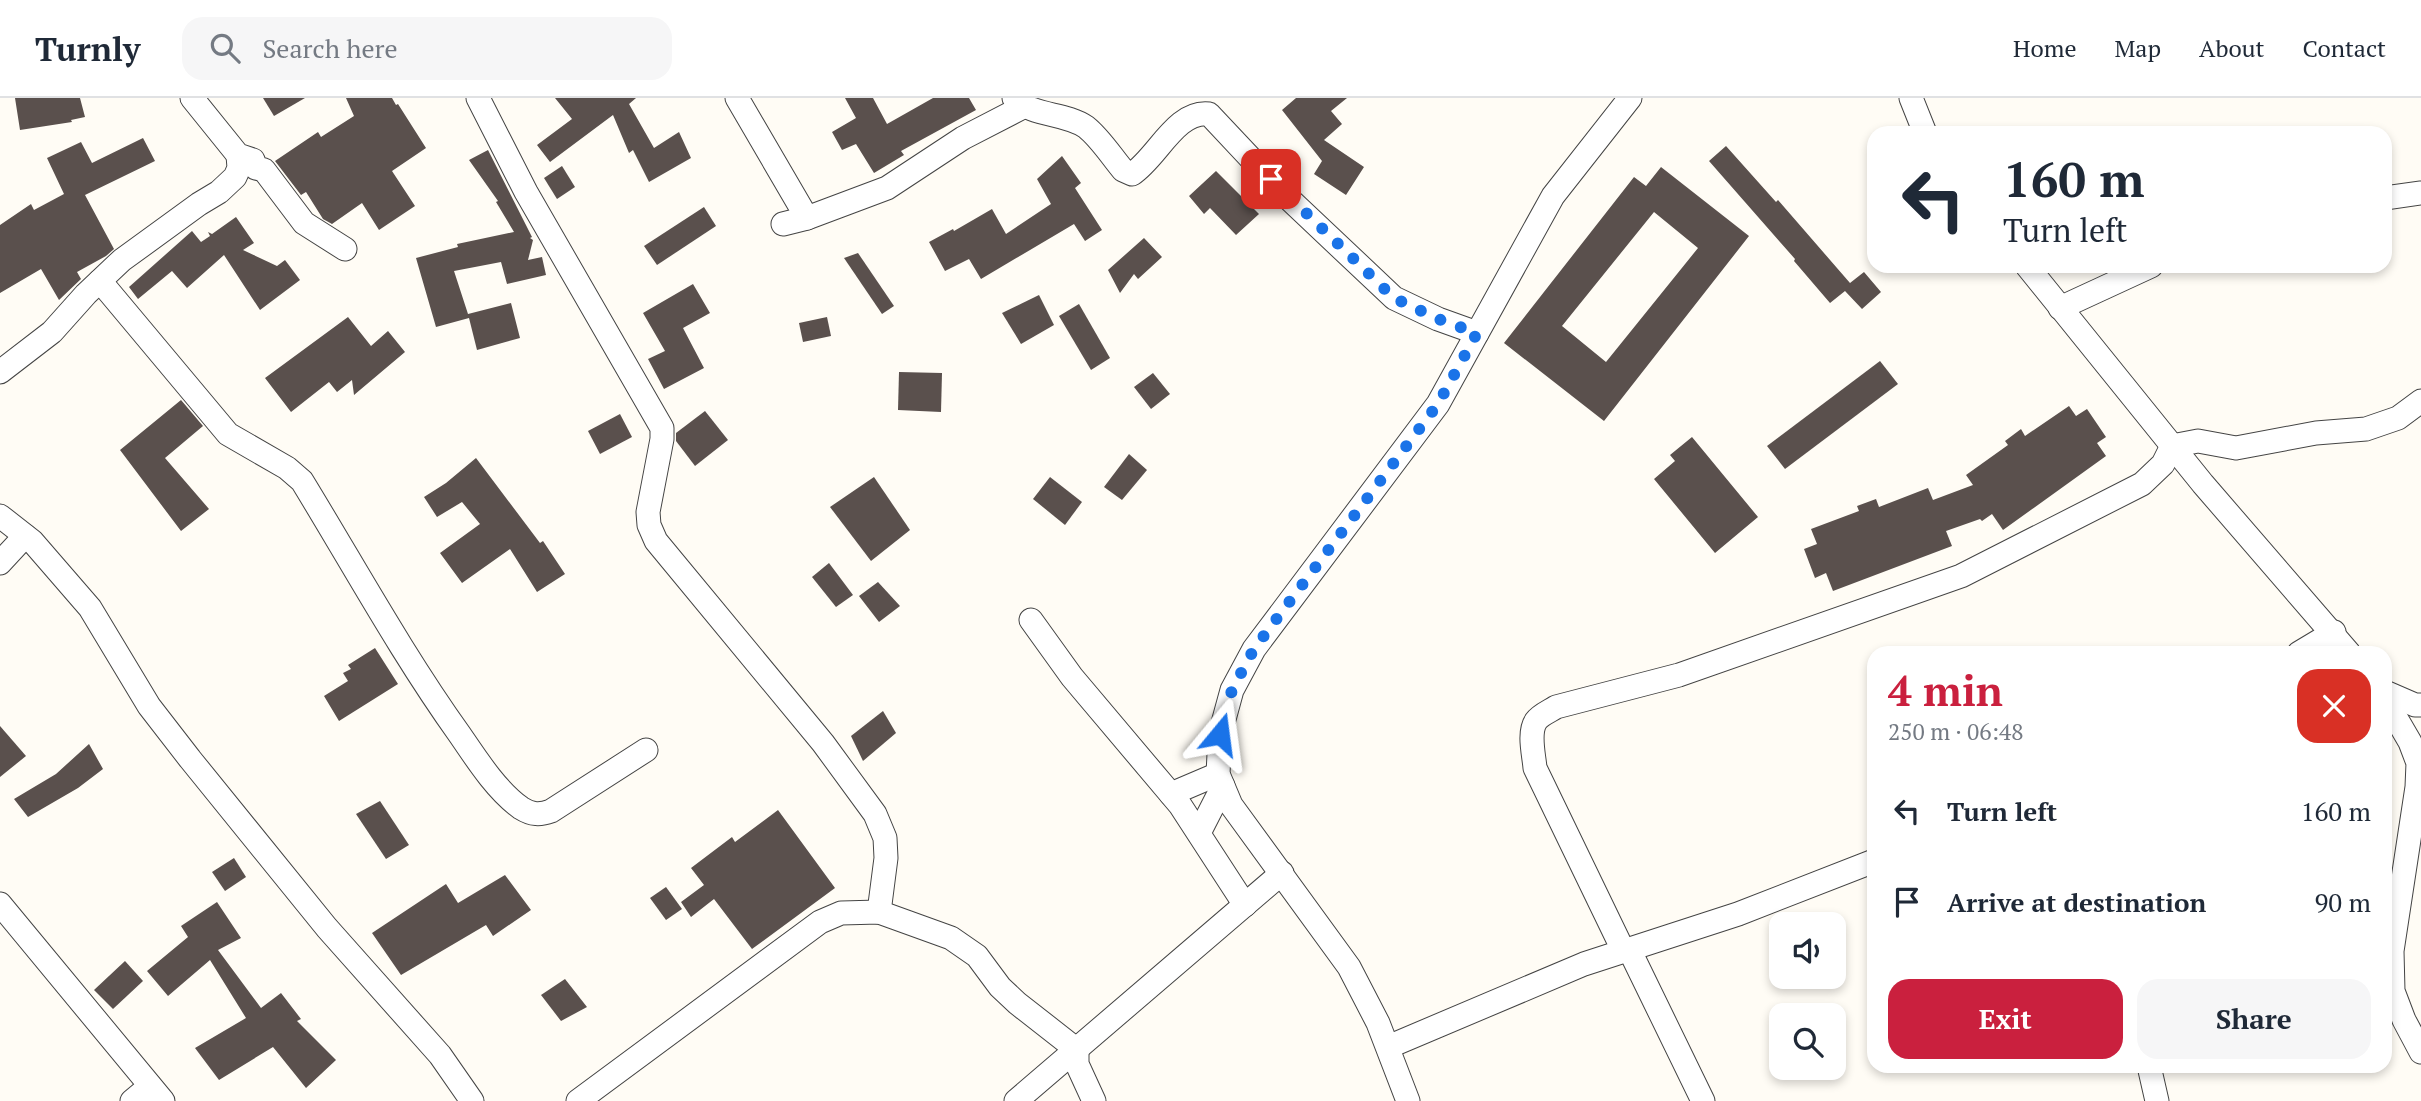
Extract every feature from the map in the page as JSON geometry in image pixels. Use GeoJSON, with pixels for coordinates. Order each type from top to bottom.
{"type":"FeatureCollection","features":[{"type":"Feature","properties":{"kind":"street"},"geometry":{"type":"LineString","coordinates":[[192,98],[238,155],[253,160],[256,168],[264,170],[304,223],[345,249]]}},
{"type":"Feature","properties":{"kind":"street"},"geometry":{"type":"LineString","coordinates":[[478,98],[526,192],[662,428],[648,512],[649,526],[656,541],[823,743],[875,814],[884,838],[886,858],[879,912]]}},
{"type":"Feature","properties":{"kind":"street"},"geometry":{"type":"LineString","coordinates":[[737,98],[807,218]]}},
{"type":"Feature","properties":{"kind":"street"},"geometry":{"type":"LineString","coordinates":[[1199,833],[1220,780],[1220,734],[1232,690],[1254,649],[1438,404],[1553,196],[1630,98]]}},
{"type":"Feature","properties":{"kind":"street"},"geometry":{"type":"LineString","coordinates":[[1911,98],[1922,126]]}},
{"type":"Feature","properties":{"kind":"street"},"geometry":{"type":"LineString","coordinates":[[783,224],[807,218],[887,188],[1018,103],[1085,127],[1123,170],[1132,174],[1141,168],[1182,122],[1198,113],[1209,114],[1286,196],[1394,298],[1438,319],[1477,333]]}},
{"type":"Feature","properties":{"kind":"street"},"geometry":{"type":"LineString","coordinates":[[0,372],[51,332],[122,260],[219,192],[235,177],[239,168],[238,155]]}},
{"type":"Feature","properties":{"kind":"street"},"geometry":{"type":"LineString","coordinates":[[2392,197],[2421,193]]}},
{"type":"Feature","properties":{"kind":"street"},"geometry":{"type":"LineString","coordinates":[[2032,273],[2172,446],[2344,646]]}},
{"type":"Feature","properties":{"kind":"street"},"geometry":{"type":"LineString","coordinates":[[2060,308],[2136,273]]}},
{"type":"Feature","properties":{"kind":"street"},"geometry":{"type":"LineString","coordinates":[[100,281],[228,434],[287,468],[302,481],[438,704],[474,755],[510,799],[524,810],[539,816],[646,750]]}},
{"type":"Feature","properties":{"kind":"street"},"geometry":{"type":"LineString","coordinates":[[2172,446],[2198,441],[2236,448],[2316,433],[2366,429],[2398,418],[2421,401]]}},
{"type":"Feature","properties":{"kind":"street"},"geometry":{"type":"LineString","coordinates":[[1703,1101],[1535,768],[1532,737],[1535,721],[1556,707],[1679,675],[1961,576],[2142,484],[2163,464],[2172,446]]}},
{"type":"Feature","properties":{"kind":"street"},"geometry":{"type":"LineString","coordinates":[[0,516],[32,541],[90,608],[149,706],[190,759],[327,928],[440,1055],[472,1101]]}},
{"type":"Feature","properties":{"kind":"street"},"geometry":{"type":"LineString","coordinates":[[0,563],[25,536]]}},
{"type":"Feature","properties":{"kind":"street"},"geometry":{"type":"LineString","coordinates":[[1031,620],[1072,677],[1171,794],[1245,905]]}},
{"type":"Feature","properties":{"kind":"street"},"geometry":{"type":"LineString","coordinates":[[2310,646],[2333,632]]}},
{"type":"Feature","properties":{"kind":"street"},"geometry":{"type":"LineString","coordinates":[[2392,697],[2411,709],[2418,763],[2417,787],[2392,929]]}},
{"type":"Feature","properties":{"kind":"street"},"geometry":{"type":"LineString","coordinates":[[2392,701],[2411,709]]}},
{"type":"Feature","properties":{"kind":"street"},"geometry":{"type":"LineString","coordinates":[[1171,794],[1220,780]]}},
{"type":"Feature","properties":{"kind":"street"},"geometry":{"type":"LineString","coordinates":[[1220,780],[1231,805],[1349,967],[1378,1023],[1408,1101]]}},
{"type":"Feature","properties":{"kind":"street"},"geometry":{"type":"LineString","coordinates":[[1388,1047],[1584,964],[1738,914],[1867,864]]}},
{"type":"Feature","properties":{"kind":"street"},"geometry":{"type":"LineString","coordinates":[[1016,1101],[1282,873]]}},
{"type":"Feature","properties":{"kind":"street"},"geometry":{"type":"LineString","coordinates":[[0,904],[157,1093],[132,1101]]}},
{"type":"Feature","properties":{"kind":"street"},"geometry":{"type":"LineString","coordinates":[[578,1101],[813,926],[841,913],[879,912],[951,938],[977,956],[1000,987],[1017,1003],[1077,1050]]}},
{"type":"Feature","properties":{"kind":"street"},"geometry":{"type":"LineString","coordinates":[[2392,983],[2404,1020],[2421,1052]]}},
{"type":"Feature","properties":{"kind":"street"},"geometry":{"type":"LineString","coordinates":[[1077,1050],[1077,1064],[1094,1101]]}},
{"type":"Feature","properties":{"kind":"street"},"geometry":{"type":"LineString","coordinates":[[2151,1073],[2157,1101]]}},
{"type":"Feature","properties":{"kind":"building"},"geometry":{"type":"Polygon","coordinates":[[[15,98],[80,98],[85,117],[71,120],[72,122],[20,130],[15,98]]]}},
{"type":"Feature","properties":{"kind":"building"},"geometry":{"type":"Polygon","coordinates":[[[263,98],[305,98],[274,116],[263,98]]]}},
{"type":"Feature","properties":{"kind":"building"},"geometry":{"type":"Polygon","coordinates":[[[346,98],[392,98],[426,148],[392,171],[415,206],[379,230],[362,203],[332,224],[323,219],[306,192],[301,195],[275,161],[318,132],[321,137],[354,116],[346,98]]]}},
{"type":"Feature","properties":{"kind":"building"},"geometry":{"type":"Polygon","coordinates":[[[555,98],[636,98],[629,104],[654,148],[679,132],[691,158],[649,182],[633,150],[629,153],[613,115],[550,162],[537,145],[572,119],[555,98]]]}},
{"type":"Feature","properties":{"kind":"building"},"geometry":{"type":"Polygon","coordinates":[[[845,98],[873,98],[887,124],[933,98],[969,98],[976,110],[901,151],[904,155],[874,173],[856,144],[842,150],[832,132],[856,118],[845,98]]]}},
{"type":"Feature","properties":{"kind":"building"},"geometry":{"type":"Polygon","coordinates":[[[1296,98],[1347,98],[1331,111],[1342,124],[1324,140],[1364,167],[1346,195],[1314,174],[1322,161],[1282,110],[1296,98]]]}},
{"type":"Feature","properties":{"kind":"building"},"geometry":{"type":"Polygon","coordinates":[[[143,138],[155,161],[85,195],[114,249],[77,272],[81,279],[59,300],[41,269],[0,293],[0,225],[31,204],[34,210],[64,194],[47,158],[81,142],[92,163],[143,138]]]}},
{"type":"Feature","properties":{"kind":"building"},"geometry":{"type":"Polygon","coordinates":[[[1726,146],[1776,202],[1778,200],[1850,283],[1864,272],[1881,292],[1862,309],[1845,291],[1830,303],[1709,161],[1726,146]]]}},
{"type":"Feature","properties":{"kind":"building"},"geometry":{"type":"Polygon","coordinates":[[[488,150],[532,237],[528,260],[542,257],[546,275],[507,284],[501,262],[454,271],[468,314],[511,303],[520,338],[477,350],[469,318],[436,327],[416,258],[458,247],[457,244],[514,232],[496,202],[498,201],[469,160],[488,150]]]}},
{"type":"Feature","properties":{"kind":"building"},"geometry":{"type":"Polygon","coordinates":[[[1062,156],[1081,183],[1075,188],[1102,230],[1085,241],[1074,224],[981,279],[969,259],[945,271],[929,242],[992,209],[1006,234],[1051,204],[1037,179],[1062,156]]]}},
{"type":"Feature","properties":{"kind":"building"},"geometry":{"type":"Polygon","coordinates":[[[562,166],[575,187],[557,199],[544,178],[562,166]]]}},
{"type":"Feature","properties":{"kind":"building"},"geometry":{"type":"Polygon","coordinates":[[[1661,167],[1749,236],[1604,421],[1504,343],[1634,177],[1646,186],[1661,167]],[[1654,212],[1562,326],[1606,362],[1698,248],[1654,212]]]}},
{"type":"Feature","properties":{"kind":"building"},"geometry":{"type":"Polygon","coordinates":[[[1216,171],[1259,214],[1236,235],[1210,208],[1204,214],[1189,196],[1216,171]]]}},
{"type":"Feature","properties":{"kind":"building"},"geometry":{"type":"Polygon","coordinates":[[[704,207],[716,226],[657,265],[644,246],[704,207]]]}},
{"type":"Feature","properties":{"kind":"building"},"geometry":{"type":"Polygon","coordinates":[[[236,217],[254,243],[243,250],[277,266],[285,260],[300,280],[260,310],[224,255],[187,288],[172,271],[138,299],[129,287],[192,231],[201,242],[210,236],[208,232],[212,234],[236,217]]]}},
{"type":"Feature","properties":{"kind":"building"},"geometry":{"type":"Polygon","coordinates":[[[1144,238],[1162,257],[1138,279],[1134,274],[1120,293],[1108,270],[1144,238]]]}},
{"type":"Feature","properties":{"kind":"building"},"geometry":{"type":"Polygon","coordinates":[[[858,253],[894,306],[882,314],[844,258],[858,253]]]}},
{"type":"Feature","properties":{"kind":"building"},"geometry":{"type":"Polygon","coordinates":[[[693,284],[710,313],[683,328],[704,368],[664,389],[648,359],[665,351],[643,313],[693,284]]]}},
{"type":"Feature","properties":{"kind":"building"},"geometry":{"type":"Polygon","coordinates":[[[1039,295],[1054,325],[1021,344],[1002,313],[1039,295]]]}},
{"type":"Feature","properties":{"kind":"building"},"geometry":{"type":"Polygon","coordinates":[[[1079,304],[1110,358],[1091,370],[1059,316],[1079,304]]]}},
{"type":"Feature","properties":{"kind":"building"},"geometry":{"type":"Polygon","coordinates":[[[348,317],[371,346],[388,331],[405,352],[354,395],[352,380],[337,392],[329,382],[291,412],[265,378],[348,317]]]}},
{"type":"Feature","properties":{"kind":"building"},"geometry":{"type":"Polygon","coordinates":[[[827,317],[831,336],[803,342],[799,323],[827,317]]]}},
{"type":"Feature","properties":{"kind":"building"},"geometry":{"type":"Polygon","coordinates":[[[1880,361],[1898,384],[1785,469],[1767,446],[1880,361]]]}},
{"type":"Feature","properties":{"kind":"building"},"geometry":{"type":"Polygon","coordinates":[[[899,372],[942,373],[941,412],[898,410],[899,372]]]}},
{"type":"Feature","properties":{"kind":"building"},"geometry":{"type":"Polygon","coordinates":[[[1153,373],[1170,394],[1151,409],[1134,387],[1153,373]]]}},
{"type":"Feature","properties":{"kind":"building"},"geometry":{"type":"Polygon","coordinates":[[[181,400],[203,426],[165,458],[209,509],[181,531],[120,450],[181,400]]]}},
{"type":"Feature","properties":{"kind":"building"},"geometry":{"type":"Polygon","coordinates":[[[2069,406],[2076,416],[2087,409],[2106,437],[2097,443],[2106,456],[2003,530],[1992,514],[1982,521],[1980,519],[1946,531],[1952,546],[1833,591],[1826,573],[1815,578],[1804,549],[1817,544],[1811,529],[1859,511],[1857,506],[1876,499],[1879,507],[1928,488],[1933,500],[1973,485],[1966,475],[2008,445],[2005,441],[2021,429],[2025,436],[2069,406]]]}},
{"type":"Feature","properties":{"kind":"building"},"geometry":{"type":"Polygon","coordinates":[[[705,411],[728,440],[695,466],[676,441],[676,433],[705,411]]]}},
{"type":"Feature","properties":{"kind":"building"},"geometry":{"type":"Polygon","coordinates":[[[620,414],[632,437],[600,454],[588,431],[620,414]]]}},
{"type":"Feature","properties":{"kind":"building"},"geometry":{"type":"Polygon","coordinates":[[[1692,437],[1758,517],[1715,553],[1654,479],[1675,461],[1670,455],[1692,437]]]}},
{"type":"Feature","properties":{"kind":"building"},"geometry":{"type":"Polygon","coordinates":[[[1129,454],[1147,470],[1122,500],[1104,487],[1129,454]]]}},
{"type":"Feature","properties":{"kind":"building"},"geometry":{"type":"Polygon","coordinates":[[[476,458],[540,543],[543,541],[565,574],[537,592],[510,549],[462,583],[440,553],[480,524],[462,502],[437,517],[424,497],[476,458]]]}},
{"type":"Feature","properties":{"kind":"building"},"geometry":{"type":"Polygon","coordinates":[[[874,477],[910,530],[871,561],[830,507],[874,477]]]}},
{"type":"Feature","properties":{"kind":"building"},"geometry":{"type":"Polygon","coordinates":[[[1050,477],[1082,502],[1065,525],[1033,499],[1050,477]]]}},
{"type":"Feature","properties":{"kind":"building"},"geometry":{"type":"Polygon","coordinates":[[[829,563],[853,595],[836,607],[812,577],[829,563]]]}},
{"type":"Feature","properties":{"kind":"building"},"geometry":{"type":"Polygon","coordinates":[[[878,582],[900,606],[879,622],[859,596],[878,582]]]}},
{"type":"Feature","properties":{"kind":"building"},"geometry":{"type":"Polygon","coordinates":[[[375,648],[398,684],[339,721],[324,696],[348,681],[343,673],[351,669],[348,665],[375,648]]]}},
{"type":"Feature","properties":{"kind":"building"},"geometry":{"type":"Polygon","coordinates":[[[883,711],[896,733],[863,761],[851,736],[883,711]]]}},
{"type":"Feature","properties":{"kind":"building"},"geometry":{"type":"Polygon","coordinates":[[[0,726],[26,756],[0,777],[0,726]]]}},
{"type":"Feature","properties":{"kind":"building"},"geometry":{"type":"Polygon","coordinates":[[[89,744],[103,769],[78,788],[28,817],[14,799],[56,774],[89,744]]]}},
{"type":"Feature","properties":{"kind":"building"},"geometry":{"type":"Polygon","coordinates":[[[380,801],[409,845],[386,859],[356,814],[380,801]]]}},
{"type":"Feature","properties":{"kind":"building"},"geometry":{"type":"Polygon","coordinates":[[[778,810],[835,888],[752,949],[714,899],[691,917],[681,902],[704,885],[691,868],[732,837],[735,842],[778,810]]]}},
{"type":"Feature","properties":{"kind":"building"},"geometry":{"type":"Polygon","coordinates":[[[234,858],[246,877],[225,891],[212,872],[234,858]]]}},
{"type":"Feature","properties":{"kind":"building"},"geometry":{"type":"Polygon","coordinates":[[[505,875],[531,910],[493,936],[486,925],[401,975],[372,933],[446,884],[458,903],[505,875]]]}},
{"type":"Feature","properties":{"kind":"building"},"geometry":{"type":"Polygon","coordinates":[[[666,887],[682,909],[666,920],[650,898],[666,887]]]}},
{"type":"Feature","properties":{"kind":"building"},"geometry":{"type":"Polygon","coordinates":[[[217,902],[241,938],[218,950],[261,1008],[281,993],[301,1019],[297,1021],[336,1060],[306,1088],[273,1047],[219,1080],[195,1048],[246,1018],[210,960],[168,996],[147,971],[188,937],[181,926],[217,902]]]}},
{"type":"Feature","properties":{"kind":"building"},"geometry":{"type":"Polygon","coordinates":[[[125,961],[143,981],[113,1009],[94,990],[125,961]]]}},
{"type":"Feature","properties":{"kind":"building"},"geometry":{"type":"Polygon","coordinates":[[[565,979],[587,1007],[561,1021],[541,995],[565,979]]]}},
{"type":"Feature","properties":{"kind":"route"},"geometry":{"type":"LineString","coordinates":[[1220,734],[1232,690],[1254,649],[1438,404],[1477,333],[1438,319],[1394,298],[1271,179]]}}]}
